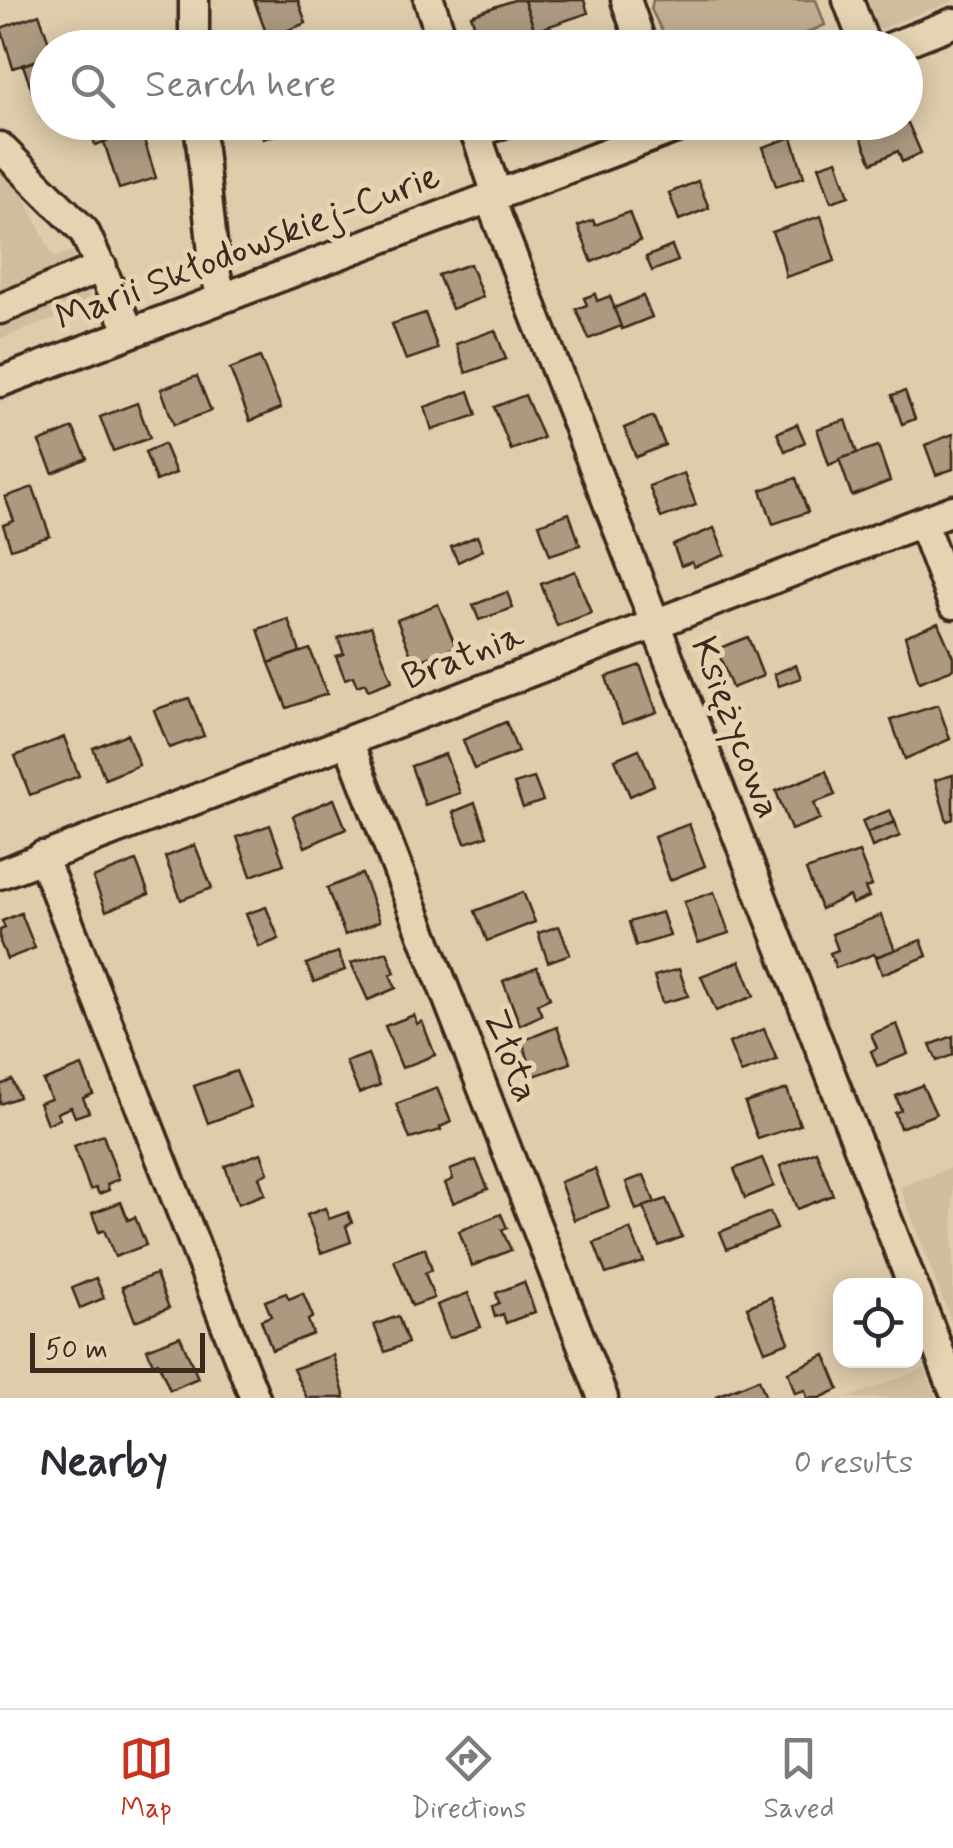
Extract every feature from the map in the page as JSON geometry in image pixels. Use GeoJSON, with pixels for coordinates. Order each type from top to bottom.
{"type":"FeatureCollection","features":[{"type":"Feature","properties":{"kind":"street"},"geometry":{"type":"LineString","coordinates":[[194,0],[194,30]]}},
{"type":"Feature","properties":{"kind":"street"},"geometry":{"type":"LineString","coordinates":[[429,0],[440,30]]}},
{"type":"Feature","properties":{"kind":"street"},"geometry":{"type":"LineString","coordinates":[[626,0],[637,30]]}},
{"type":"Feature","properties":{"kind":"street"},"geometry":{"type":"LineString","coordinates":[[848,0],[859,30]]}},
{"type":"Feature","properties":{"kind":"street"},"geometry":{"type":"LineString","coordinates":[[923,35],[953,23]]}},
{"type":"Feature","properties":{"kind":"street"},"geometry":{"type":"LineString","coordinates":[[201,140],[215,271],[222,298]]}},
{"type":"Feature","properties":{"kind":"street","name":"Księżycowa"},"geometry":{"type":"LineString","coordinates":[[477,140],[493,196],[654,624],[910,1278]]}},
{"type":"Feature","properties":{"kind":"street","name":"Marii Skłodowskiej-Curie"},"geometry":{"type":"LineString","coordinates":[[0,382],[639,140]]}},
{"type":"Feature","properties":{"kind":"street"},"geometry":{"type":"LineString","coordinates":[[0,147],[76,222],[102,266],[130,332]]}},
{"type":"Feature","properties":{"kind":"street"},"geometry":{"type":"LineString","coordinates":[[0,308],[102,266]]}},
{"type":"Feature","properties":{"kind":"street","name":"Bratnia"},"geometry":{"type":"LineString","coordinates":[[0,874],[953,510]]}},
{"type":"Feature","properties":{"kind":"street"},"geometry":{"type":"LineString","coordinates":[[922,522],[953,604]]}},
{"type":"Feature","properties":{"kind":"street","name":"Złota"},"geometry":{"type":"LineString","coordinates":[[348,741],[602,1398]]}},
{"type":"Feature","properties":{"kind":"street"},"geometry":{"type":"LineString","coordinates":[[42,856],[256,1398]]}},
{"type":"Feature","properties":{"kind":"street","name":"Księżycowa"},"geometry":{"type":"LineString","coordinates":[[923,1312],[953,1388]]}},
{"type":"Feature","properties":{"kind":"shaded area"},"geometry":{"type":"Polygon","coordinates":[[[653,0],[816,0],[825,25],[814,30],[662,30],[651,9],[653,0]]]}},
{"type":"Feature","properties":{"kind":"shaded area"},"geometry":{"type":"Polygon","coordinates":[[[868,0],[953,0],[953,1],[878,29],[868,0]]]}},
{"type":"Feature","properties":{"kind":"shaded area"},"geometry":{"type":"Polygon","coordinates":[[[0,166],[16,180],[54,258],[72,251],[92,305],[0,339],[0,166]]]}},
{"type":"Feature","properties":{"kind":"shaded area"},"geometry":{"type":"Polygon","coordinates":[[[953,1167],[953,1326],[900,1187],[953,1167]]]}},
{"type":"Feature","properties":{"kind":"shaded area"},"geometry":{"type":"Polygon","coordinates":[[[925,1368],[936,1398],[848,1398],[925,1368]]]}},
{"type":"Feature","properties":{"kind":"building"},"geometry":{"type":"Polygon","coordinates":[[[254,0],[298,0],[306,23],[288,30],[265,30],[254,0]]]}},
{"type":"Feature","properties":{"kind":"building"},"geometry":{"type":"Polygon","coordinates":[[[524,0],[535,30],[476,30],[471,15],[524,0]]]}},
{"type":"Feature","properties":{"kind":"building"},"geometry":{"type":"Polygon","coordinates":[[[524,0],[584,0],[588,13],[535,30],[524,0]]]}},
{"type":"Feature","properties":{"kind":"building"},"geometry":{"type":"Polygon","coordinates":[[[39,14],[45,30],[30,30],[30,63],[13,68],[1,28],[39,14]]]}},
{"type":"Feature","properties":{"kind":"building"},"geometry":{"type":"Polygon","coordinates":[[[30,63],[30,85],[23,65],[30,63]]]}},
{"type":"Feature","properties":{"kind":"building"},"geometry":{"type":"Polygon","coordinates":[[[144,140],[156,178],[119,189],[104,142],[144,140]]]}},
{"type":"Feature","properties":{"kind":"building"},"geometry":{"type":"Polygon","coordinates":[[[793,140],[804,177],[776,186],[763,147],[793,140]]]}},
{"type":"Feature","properties":{"kind":"building"},"geometry":{"type":"Polygon","coordinates":[[[862,140],[915,140],[921,153],[902,162],[898,151],[872,163],[862,140]]]}},
{"type":"Feature","properties":{"kind":"building"},"geometry":{"type":"Polygon","coordinates":[[[837,160],[849,196],[831,202],[819,166],[837,160]]]}},
{"type":"Feature","properties":{"kind":"building"},"geometry":{"type":"Polygon","coordinates":[[[698,181],[709,208],[679,220],[669,193],[698,181]]]}},
{"type":"Feature","properties":{"kind":"building"},"geometry":{"type":"Polygon","coordinates":[[[629,212],[640,241],[592,262],[578,226],[593,220],[595,225],[629,212]]]}},
{"type":"Feature","properties":{"kind":"building"},"geometry":{"type":"Polygon","coordinates":[[[821,216],[835,261],[786,277],[772,232],[821,216]]]}},
{"type":"Feature","properties":{"kind":"building"},"geometry":{"type":"Polygon","coordinates":[[[672,246],[678,261],[652,271],[646,257],[672,246]]]}},
{"type":"Feature","properties":{"kind":"building"},"geometry":{"type":"Polygon","coordinates":[[[470,264],[483,297],[452,309],[438,275],[470,264]]]}},
{"type":"Feature","properties":{"kind":"building"},"geometry":{"type":"Polygon","coordinates":[[[595,294],[597,301],[610,296],[621,326],[589,339],[576,309],[587,305],[584,298],[595,294]]]}},
{"type":"Feature","properties":{"kind":"building"},"geometry":{"type":"Polygon","coordinates":[[[643,296],[652,317],[622,329],[614,308],[643,296]]]}},
{"type":"Feature","properties":{"kind":"building"},"geometry":{"type":"Polygon","coordinates":[[[425,313],[438,349],[406,360],[392,324],[425,313]]]}},
{"type":"Feature","properties":{"kind":"building"},"geometry":{"type":"Polygon","coordinates":[[[495,330],[506,359],[466,373],[456,344],[495,330]]]}},
{"type":"Feature","properties":{"kind":"building"},"geometry":{"type":"Polygon","coordinates":[[[260,357],[281,408],[250,421],[230,369],[260,357]]]}},
{"type":"Feature","properties":{"kind":"building"},"geometry":{"type":"Polygon","coordinates":[[[197,376],[211,411],[174,425],[161,389],[197,376]]]}},
{"type":"Feature","properties":{"kind":"building"},"geometry":{"type":"Polygon","coordinates":[[[469,391],[477,415],[432,430],[425,407],[469,391]]]}},
{"type":"Feature","properties":{"kind":"building"},"geometry":{"type":"Polygon","coordinates":[[[905,391],[915,419],[902,424],[892,395],[905,391]]]}},
{"type":"Feature","properties":{"kind":"building"},"geometry":{"type":"Polygon","coordinates":[[[525,395],[543,438],[511,450],[494,407],[525,395]]]}},
{"type":"Feature","properties":{"kind":"building"},"geometry":{"type":"Polygon","coordinates":[[[137,403],[150,438],[113,451],[100,417],[137,403]]]}},
{"type":"Feature","properties":{"kind":"building"},"geometry":{"type":"Polygon","coordinates":[[[653,416],[665,445],[636,457],[624,428],[653,416]]]}},
{"type":"Feature","properties":{"kind":"building"},"geometry":{"type":"Polygon","coordinates":[[[846,420],[857,453],[829,465],[817,429],[846,420]]]}},
{"type":"Feature","properties":{"kind":"building"},"geometry":{"type":"Polygon","coordinates":[[[797,424],[805,442],[785,451],[777,433],[797,424]]]}},
{"type":"Feature","properties":{"kind":"building"},"geometry":{"type":"Polygon","coordinates":[[[73,428],[87,458],[53,473],[39,442],[73,428]]]}},
{"type":"Feature","properties":{"kind":"building"},"geometry":{"type":"Polygon","coordinates":[[[953,434],[953,469],[936,475],[925,445],[953,434]]]}},
{"type":"Feature","properties":{"kind":"building"},"geometry":{"type":"Polygon","coordinates":[[[164,444],[176,473],[156,481],[145,452],[164,444]]]}},
{"type":"Feature","properties":{"kind":"building"},"geometry":{"type":"Polygon","coordinates":[[[878,446],[890,481],[852,496],[839,459],[878,446]]]}},
{"type":"Feature","properties":{"kind":"building"},"geometry":{"type":"Polygon","coordinates":[[[684,473],[696,505],[661,518],[649,486],[684,473]]]}},
{"type":"Feature","properties":{"kind":"building"},"geometry":{"type":"Polygon","coordinates":[[[796,478],[808,512],[773,524],[761,490],[796,478]]]}},
{"type":"Feature","properties":{"kind":"building"},"geometry":{"type":"Polygon","coordinates":[[[33,487],[50,536],[11,549],[3,525],[14,521],[5,497],[33,487]]]}},
{"type":"Feature","properties":{"kind":"building"},"geometry":{"type":"Polygon","coordinates":[[[569,513],[580,545],[550,555],[539,524],[569,513]]]}},
{"type":"Feature","properties":{"kind":"building"},"geometry":{"type":"Polygon","coordinates":[[[714,528],[725,555],[694,567],[692,562],[681,566],[673,545],[714,528]]]}},
{"type":"Feature","properties":{"kind":"building"},"geometry":{"type":"Polygon","coordinates":[[[477,536],[483,550],[458,562],[451,547],[477,536]]]}},
{"type":"Feature","properties":{"kind":"building"},"geometry":{"type":"Polygon","coordinates":[[[575,571],[591,613],[557,626],[541,584],[575,571]]]}},
{"type":"Feature","properties":{"kind":"building"},"geometry":{"type":"Polygon","coordinates":[[[507,592],[513,608],[479,620],[473,605],[507,592]]]}},
{"type":"Feature","properties":{"kind":"building"},"geometry":{"type":"Polygon","coordinates":[[[438,604],[456,647],[414,663],[397,620],[438,604]]]}},
{"type":"Feature","properties":{"kind":"building"},"geometry":{"type":"Polygon","coordinates":[[[288,619],[300,652],[269,663],[258,629],[288,619]]]}},
{"type":"Feature","properties":{"kind":"building"},"geometry":{"type":"Polygon","coordinates":[[[938,623],[953,657],[953,669],[919,682],[905,636],[938,623]]]}},
{"type":"Feature","properties":{"kind":"building"},"geometry":{"type":"Polygon","coordinates":[[[371,626],[392,681],[368,690],[365,683],[357,686],[353,676],[345,679],[336,656],[344,654],[338,638],[371,626]]]}},
{"type":"Feature","properties":{"kind":"building"},"geometry":{"type":"Polygon","coordinates":[[[748,637],[763,676],[732,688],[717,649],[748,637]]]}},
{"type":"Feature","properties":{"kind":"building"},"geometry":{"type":"Polygon","coordinates":[[[310,649],[327,694],[287,708],[269,663],[310,649]]]}},
{"type":"Feature","properties":{"kind":"building"},"geometry":{"type":"Polygon","coordinates":[[[640,665],[657,712],[622,724],[606,677],[640,665]]]}},
{"type":"Feature","properties":{"kind":"building"},"geometry":{"type":"Polygon","coordinates":[[[796,665],[801,678],[779,686],[774,674],[796,665]]]}},
{"type":"Feature","properties":{"kind":"building"},"geometry":{"type":"Polygon","coordinates":[[[189,698],[204,736],[169,748],[154,710],[189,698]]]}},
{"type":"Feature","properties":{"kind":"building"},"geometry":{"type":"Polygon","coordinates":[[[938,705],[950,739],[905,759],[891,720],[938,705]]]}},
{"type":"Feature","properties":{"kind":"building"},"geometry":{"type":"Polygon","coordinates":[[[506,722],[518,752],[474,769],[463,740],[506,722]]]}},
{"type":"Feature","properties":{"kind":"building"},"geometry":{"type":"Polygon","coordinates":[[[127,734],[139,765],[105,779],[93,748],[127,734]]]}},
{"type":"Feature","properties":{"kind":"building"},"geometry":{"type":"Polygon","coordinates":[[[64,737],[79,776],[30,795],[15,756],[64,737]]]}},
{"type":"Feature","properties":{"kind":"building"},"geometry":{"type":"Polygon","coordinates":[[[639,749],[654,785],[630,796],[615,759],[639,749]]]}},
{"type":"Feature","properties":{"kind":"building"},"geometry":{"type":"Polygon","coordinates":[[[445,754],[460,793],[425,805],[411,766],[445,754]]]}},
{"type":"Feature","properties":{"kind":"building"},"geometry":{"type":"Polygon","coordinates":[[[826,771],[835,795],[814,803],[820,819],[791,830],[776,791],[826,771]]]}},
{"type":"Feature","properties":{"kind":"building"},"geometry":{"type":"Polygon","coordinates":[[[953,775],[953,819],[947,821],[935,780],[953,775]]]}},
{"type":"Feature","properties":{"kind":"building"},"geometry":{"type":"Polygon","coordinates":[[[534,778],[543,801],[523,808],[514,784],[534,778]]]}},
{"type":"Feature","properties":{"kind":"building"},"geometry":{"type":"Polygon","coordinates":[[[334,799],[346,829],[305,847],[293,816],[334,799]]]}},
{"type":"Feature","properties":{"kind":"building"},"geometry":{"type":"Polygon","coordinates":[[[475,803],[487,836],[465,843],[453,812],[475,803]]]}},
{"type":"Feature","properties":{"kind":"building"},"geometry":{"type":"Polygon","coordinates":[[[890,810],[895,822],[867,833],[862,821],[890,810]]]}},
{"type":"Feature","properties":{"kind":"building"},"geometry":{"type":"Polygon","coordinates":[[[895,822],[900,836],[872,847],[867,833],[895,822]]]}},
{"type":"Feature","properties":{"kind":"building"},"geometry":{"type":"Polygon","coordinates":[[[689,824],[705,866],[670,880],[654,837],[689,824]]]}},
{"type":"Feature","properties":{"kind":"building"},"geometry":{"type":"Polygon","coordinates":[[[270,825],[284,864],[251,876],[237,837],[270,825]]]}},
{"type":"Feature","properties":{"kind":"building"},"geometry":{"type":"Polygon","coordinates":[[[195,845],[212,888],[181,900],[165,857],[195,845]]]}},
{"type":"Feature","properties":{"kind":"building"},"geometry":{"type":"Polygon","coordinates":[[[859,852],[872,886],[865,888],[869,897],[852,904],[849,896],[821,909],[806,870],[859,852]]]}},
{"type":"Feature","properties":{"kind":"building"},"geometry":{"type":"Polygon","coordinates":[[[136,861],[149,894],[106,911],[93,878],[136,861]]]}},
{"type":"Feature","properties":{"kind":"building"},"geometry":{"type":"Polygon","coordinates":[[[362,874],[380,921],[345,935],[327,888],[362,874]]]}},
{"type":"Feature","properties":{"kind":"building"},"geometry":{"type":"Polygon","coordinates":[[[523,892],[535,922],[487,941],[475,911],[523,892]]]}},
{"type":"Feature","properties":{"kind":"building"},"geometry":{"type":"Polygon","coordinates":[[[714,892],[729,933],[698,943],[684,902],[714,892]]]}},
{"type":"Feature","properties":{"kind":"building"},"geometry":{"type":"Polygon","coordinates":[[[266,907],[279,939],[259,947],[246,914],[266,907]]]}},
{"type":"Feature","properties":{"kind":"building"},"geometry":{"type":"Polygon","coordinates":[[[662,912],[670,936],[636,946],[629,922],[662,912]]]}},
{"type":"Feature","properties":{"kind":"building"},"geometry":{"type":"Polygon","coordinates":[[[21,913],[35,948],[7,959],[0,942],[0,930],[5,928],[2,921],[21,913]]]}},
{"type":"Feature","properties":{"kind":"building"},"geometry":{"type":"Polygon","coordinates":[[[881,915],[895,950],[836,968],[830,953],[838,950],[832,934],[881,915]]]}},
{"type":"Feature","properties":{"kind":"building"},"geometry":{"type":"Polygon","coordinates":[[[559,926],[570,954],[548,962],[538,933],[559,926]]]}},
{"type":"Feature","properties":{"kind":"building"},"geometry":{"type":"Polygon","coordinates":[[[921,940],[927,956],[882,974],[876,957],[921,940]]]}},
{"type":"Feature","properties":{"kind":"building"},"geometry":{"type":"Polygon","coordinates":[[[338,952],[345,970],[314,982],[306,964],[338,952]]]}},
{"type":"Feature","properties":{"kind":"building"},"geometry":{"type":"Polygon","coordinates":[[[387,952],[396,988],[368,1000],[351,963],[387,952]]]}},
{"type":"Feature","properties":{"kind":"building"},"geometry":{"type":"Polygon","coordinates":[[[740,961],[754,996],[716,1011],[701,976],[740,961]]]}},
{"type":"Feature","properties":{"kind":"building"},"geometry":{"type":"Polygon","coordinates":[[[537,967],[550,998],[537,1004],[542,1015],[520,1025],[503,981],[537,967]]]}},
{"type":"Feature","properties":{"kind":"building"},"geometry":{"type":"Polygon","coordinates":[[[679,969],[688,996],[662,1003],[654,976],[679,969]]]}},
{"type":"Feature","properties":{"kind":"building"},"geometry":{"type":"Polygon","coordinates":[[[414,1015],[417,1024],[422,1021],[435,1055],[402,1068],[385,1026],[414,1015]]]}},
{"type":"Feature","properties":{"kind":"building"},"geometry":{"type":"Polygon","coordinates":[[[897,1024],[908,1054],[877,1066],[871,1051],[877,1048],[871,1034],[897,1024]]]}},
{"type":"Feature","properties":{"kind":"building"},"geometry":{"type":"Polygon","coordinates":[[[557,1027],[571,1063],[534,1076],[522,1041],[557,1027]]]}},
{"type":"Feature","properties":{"kind":"building"},"geometry":{"type":"Polygon","coordinates":[[[764,1029],[777,1060],[741,1073],[729,1043],[764,1029]]]}},
{"type":"Feature","properties":{"kind":"building"},"geometry":{"type":"Polygon","coordinates":[[[953,1036],[953,1055],[937,1061],[930,1045],[953,1036]]]}},
{"type":"Feature","properties":{"kind":"building"},"geometry":{"type":"Polygon","coordinates":[[[368,1054],[380,1085],[359,1093],[346,1062],[368,1054]]]}},
{"type":"Feature","properties":{"kind":"building"},"geometry":{"type":"Polygon","coordinates":[[[82,1066],[93,1094],[83,1098],[89,1112],[75,1117],[71,1107],[57,1113],[60,1119],[47,1124],[39,1103],[51,1099],[43,1081],[82,1066]]]}},
{"type":"Feature","properties":{"kind":"building"},"geometry":{"type":"Polygon","coordinates":[[[236,1071],[251,1107],[208,1123],[194,1086],[236,1071]]]}},
{"type":"Feature","properties":{"kind":"building"},"geometry":{"type":"Polygon","coordinates":[[[12,1080],[19,1097],[0,1104],[0,1085],[12,1080]]]}},
{"type":"Feature","properties":{"kind":"building"},"geometry":{"type":"Polygon","coordinates":[[[922,1085],[936,1114],[900,1128],[895,1113],[901,1110],[896,1096],[922,1085]]]}},
{"type":"Feature","properties":{"kind":"building"},"geometry":{"type":"Polygon","coordinates":[[[437,1088],[451,1122],[441,1130],[410,1139],[396,1104],[437,1088]]]}},
{"type":"Feature","properties":{"kind":"building"},"geometry":{"type":"Polygon","coordinates":[[[787,1089],[800,1125],[758,1139],[745,1103],[787,1089]]]}},
{"type":"Feature","properties":{"kind":"building"},"geometry":{"type":"Polygon","coordinates":[[[103,1135],[119,1179],[107,1184],[109,1190],[99,1194],[96,1188],[90,1190],[74,1146],[103,1135]]]}},
{"type":"Feature","properties":{"kind":"building"},"geometry":{"type":"Polygon","coordinates":[[[816,1151],[833,1195],[797,1209],[780,1166],[816,1151]]]}},
{"type":"Feature","properties":{"kind":"building"},"geometry":{"type":"Polygon","coordinates":[[[261,1153],[268,1173],[259,1177],[265,1194],[238,1204],[225,1166],[261,1153]]]}},
{"type":"Feature","properties":{"kind":"building"},"geometry":{"type":"Polygon","coordinates":[[[762,1158],[774,1186],[745,1198],[734,1169],[762,1158]]]}},
{"type":"Feature","properties":{"kind":"building"},"geometry":{"type":"Polygon","coordinates":[[[476,1160],[488,1189],[453,1203],[445,1183],[453,1179],[450,1170],[476,1160]]]}},
{"type":"Feature","properties":{"kind":"building"},"geometry":{"type":"Polygon","coordinates":[[[595,1169],[609,1207],[574,1220],[560,1182],[595,1169]]]}},
{"type":"Feature","properties":{"kind":"building"},"geometry":{"type":"Polygon","coordinates":[[[644,1175],[655,1203],[636,1210],[626,1182],[644,1175]]]}},
{"type":"Feature","properties":{"kind":"building"},"geometry":{"type":"Polygon","coordinates":[[[666,1199],[682,1237],[659,1246],[643,1207],[666,1199]]]}},
{"type":"Feature","properties":{"kind":"building"},"geometry":{"type":"Polygon","coordinates":[[[121,1202],[128,1220],[135,1217],[146,1245],[115,1257],[92,1213],[121,1202]]]}},
{"type":"Feature","properties":{"kind":"building"},"geometry":{"type":"Polygon","coordinates":[[[325,1208],[329,1219],[348,1212],[352,1223],[346,1226],[351,1242],[321,1253],[307,1215],[325,1208]]]}},
{"type":"Feature","properties":{"kind":"building"},"geometry":{"type":"Polygon","coordinates":[[[770,1212],[777,1229],[727,1249],[720,1232],[770,1212]]]}},
{"type":"Feature","properties":{"kind":"building"},"geometry":{"type":"Polygon","coordinates":[[[501,1214],[507,1228],[502,1230],[511,1250],[472,1266],[459,1231],[501,1214]]]}},
{"type":"Feature","properties":{"kind":"building"},"geometry":{"type":"Polygon","coordinates":[[[630,1229],[644,1262],[606,1274],[594,1243],[630,1229]]]}},
{"type":"Feature","properties":{"kind":"building"},"geometry":{"type":"Polygon","coordinates":[[[425,1248],[432,1270],[425,1273],[434,1298],[412,1306],[394,1260],[425,1248]]]}},
{"type":"Feature","properties":{"kind":"building"},"geometry":{"type":"Polygon","coordinates":[[[156,1274],[169,1308],[135,1321],[122,1287],[156,1274]]]}},
{"type":"Feature","properties":{"kind":"building"},"geometry":{"type":"Polygon","coordinates":[[[96,1278],[104,1298],[80,1308],[72,1288],[96,1278]]]}},
{"type":"Feature","properties":{"kind":"building"},"geometry":{"type":"Polygon","coordinates":[[[524,1282],[535,1312],[506,1323],[503,1314],[495,1317],[492,1307],[499,1303],[496,1293],[524,1282]]]}},
{"type":"Feature","properties":{"kind":"building"},"geometry":{"type":"Polygon","coordinates":[[[286,1293],[289,1299],[303,1293],[313,1317],[308,1320],[313,1334],[272,1350],[261,1320],[271,1316],[265,1301],[286,1293]]]}},
{"type":"Feature","properties":{"kind":"building"},"geometry":{"type":"Polygon","coordinates":[[[468,1293],[481,1327],[449,1338],[437,1305],[468,1293]]]}},
{"type":"Feature","properties":{"kind":"building"},"geometry":{"type":"Polygon","coordinates":[[[771,1297],[789,1342],[765,1351],[747,1307],[771,1297]]]}},
{"type":"Feature","properties":{"kind":"building"},"geometry":{"type":"Polygon","coordinates":[[[398,1316],[408,1343],[385,1352],[374,1325],[398,1316]]]}},
{"type":"Feature","properties":{"kind":"building"},"geometry":{"type":"Polygon","coordinates":[[[180,1336],[198,1378],[170,1390],[158,1362],[153,1364],[147,1349],[180,1336]]]}},
{"type":"Feature","properties":{"kind":"building"},"geometry":{"type":"Polygon","coordinates":[[[333,1355],[345,1398],[307,1398],[293,1369],[333,1355]]]}},
{"type":"Feature","properties":{"kind":"building"},"geometry":{"type":"Polygon","coordinates":[[[825,1355],[839,1389],[820,1398],[807,1398],[805,1390],[795,1393],[788,1372],[825,1355]]]}},
{"type":"Feature","properties":{"kind":"building"},"geometry":{"type":"Polygon","coordinates":[[[759,1379],[766,1398],[717,1396],[759,1379]]]}}]}
